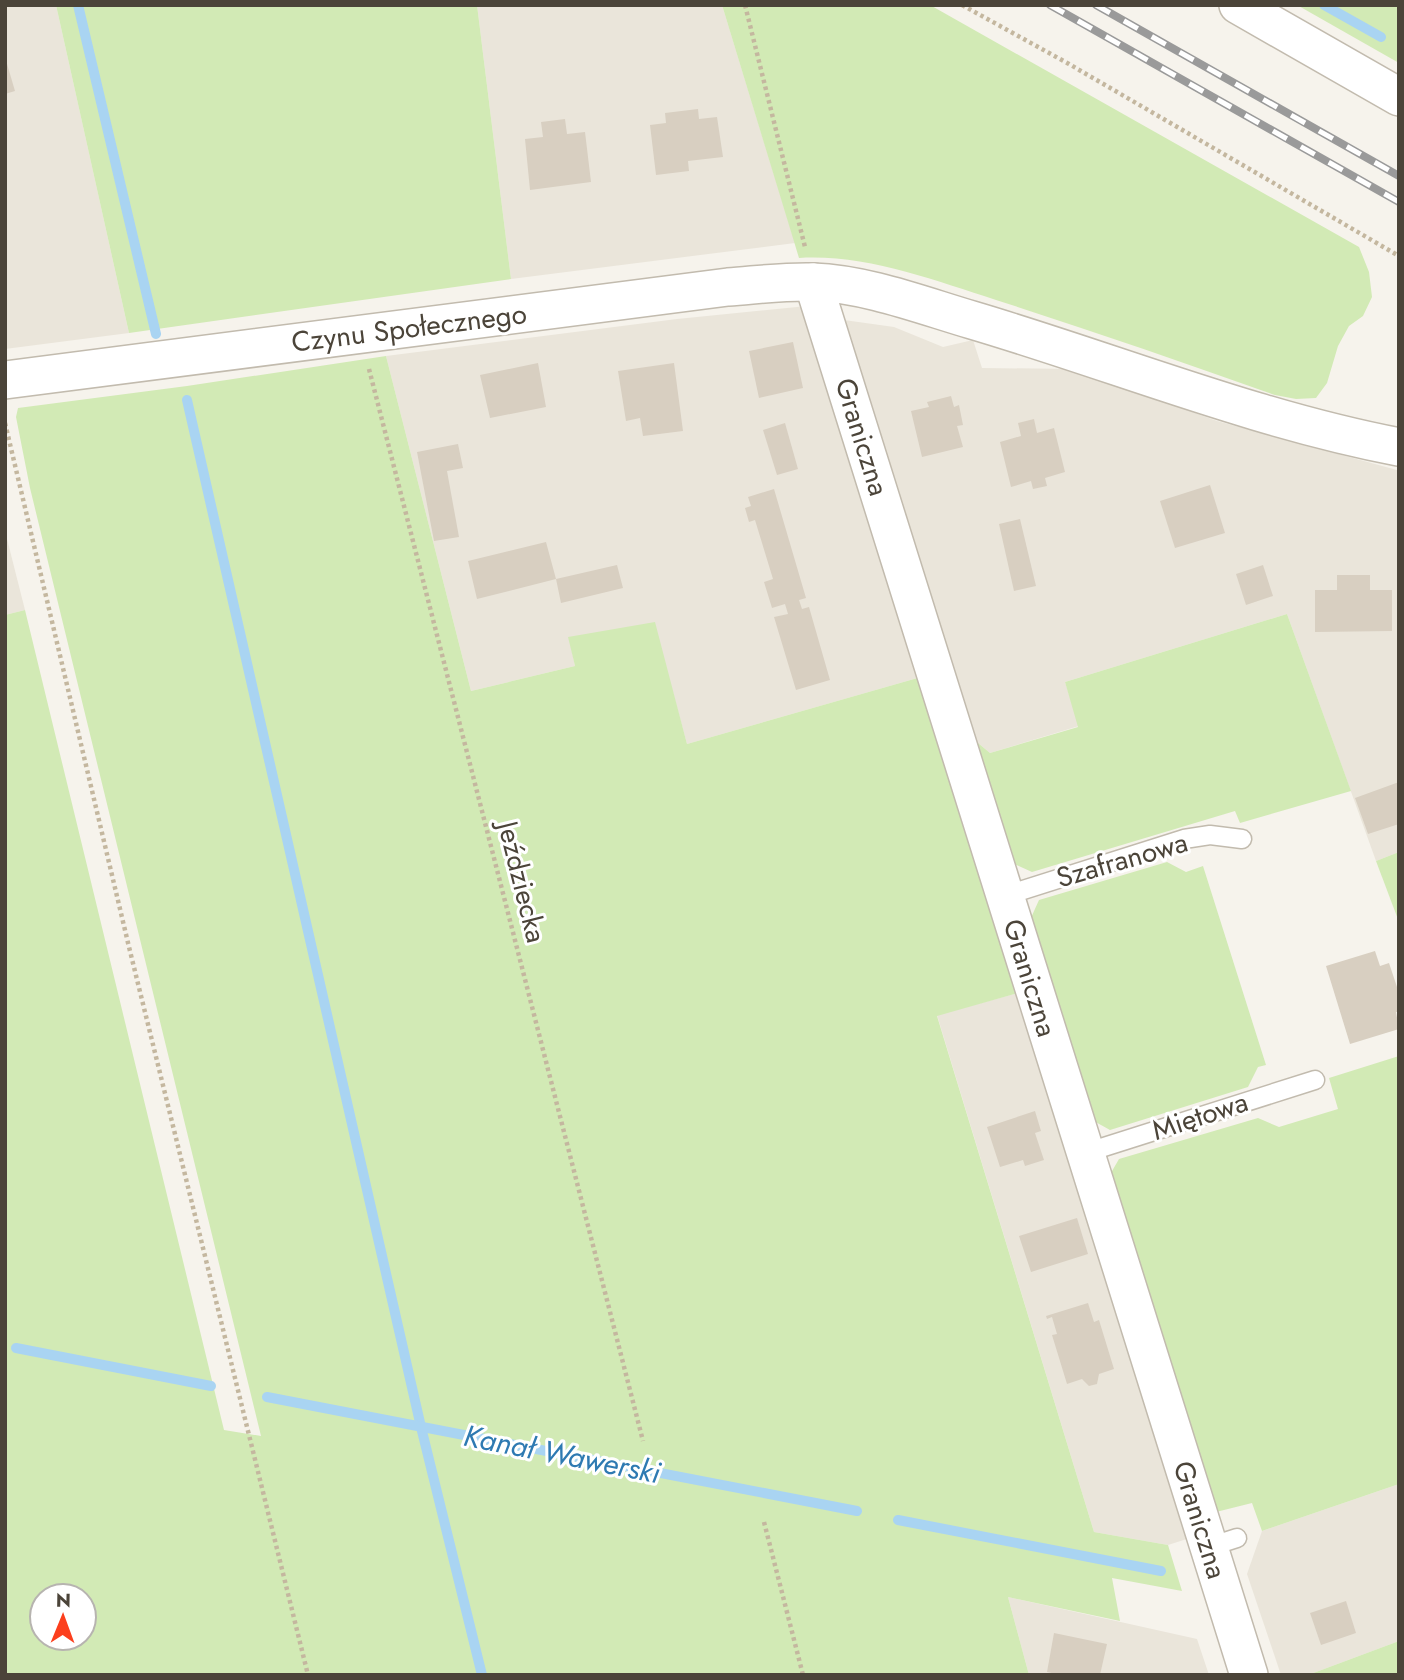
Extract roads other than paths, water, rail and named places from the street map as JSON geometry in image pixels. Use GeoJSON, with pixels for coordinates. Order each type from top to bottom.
{"type":"FeatureCollection","features":[{"type":"Feature","properties":{"kind":"street"},"geometry":{"type":"LineString","coordinates":[[1238,5],[1399,97]]}},
{"type":"Feature","properties":{"kind":"street","name":"Czynu Społecznego"},"geometry":{"type":"LineString","coordinates":[[5,380],[728,287],[813,282],[885,295],[1034,338],[1334,434],[1399,447]]}},
{"type":"Feature","properties":{"kind":"street","name":"Graniczna"},"geometry":{"type":"LineString","coordinates":[[813,282],[1085,1153],[1223,1542],[1249,1675]]}},
{"type":"Feature","properties":{"kind":"lane","name":"Szafranowa"},"geometry":{"type":"LineString","coordinates":[[1004,896],[1184,839],[1210,835],[1242,839]]}},
{"type":"Feature","properties":{"kind":"lane","name":"Miętowa"},"geometry":{"type":"LineString","coordinates":[[1085,1153],[1315,1080]]}},
{"type":"Feature","properties":{"kind":"waterway"},"geometry":{"type":"LineString","coordinates":[[78,5],[156,334]]}},
{"type":"Feature","properties":{"kind":"waterway"},"geometry":{"type":"LineString","coordinates":[[1324,5],[1381,37]]}},
{"type":"Feature","properties":{"kind":"waterway"},"geometry":{"type":"LineString","coordinates":[[187,400],[421,1427],[482,1675]]}},
{"type":"Feature","properties":{"kind":"waterway","name":"Kanał Wawerski"},"geometry":{"type":"LineString","coordinates":[[16,1348],[211,1386]]}},
{"type":"Feature","properties":{"kind":"waterway","name":"Kanał Wawerski"},"geometry":{"type":"LineString","coordinates":[[267,1397],[857,1511]]}},
{"type":"Feature","properties":{"kind":"waterway","name":"Kanał Wawerski"},"geometry":{"type":"LineString","coordinates":[[898,1520],[1161,1571]]}},
{"type":"Feature","properties":{"kind":"railway"},"geometry":{"type":"LineString","coordinates":[[1050,5],[1399,202]]}},
{"type":"Feature","properties":{"kind":"railway"},"geometry":{"type":"LineString","coordinates":[[1096,5],[1399,176]]}}]}
